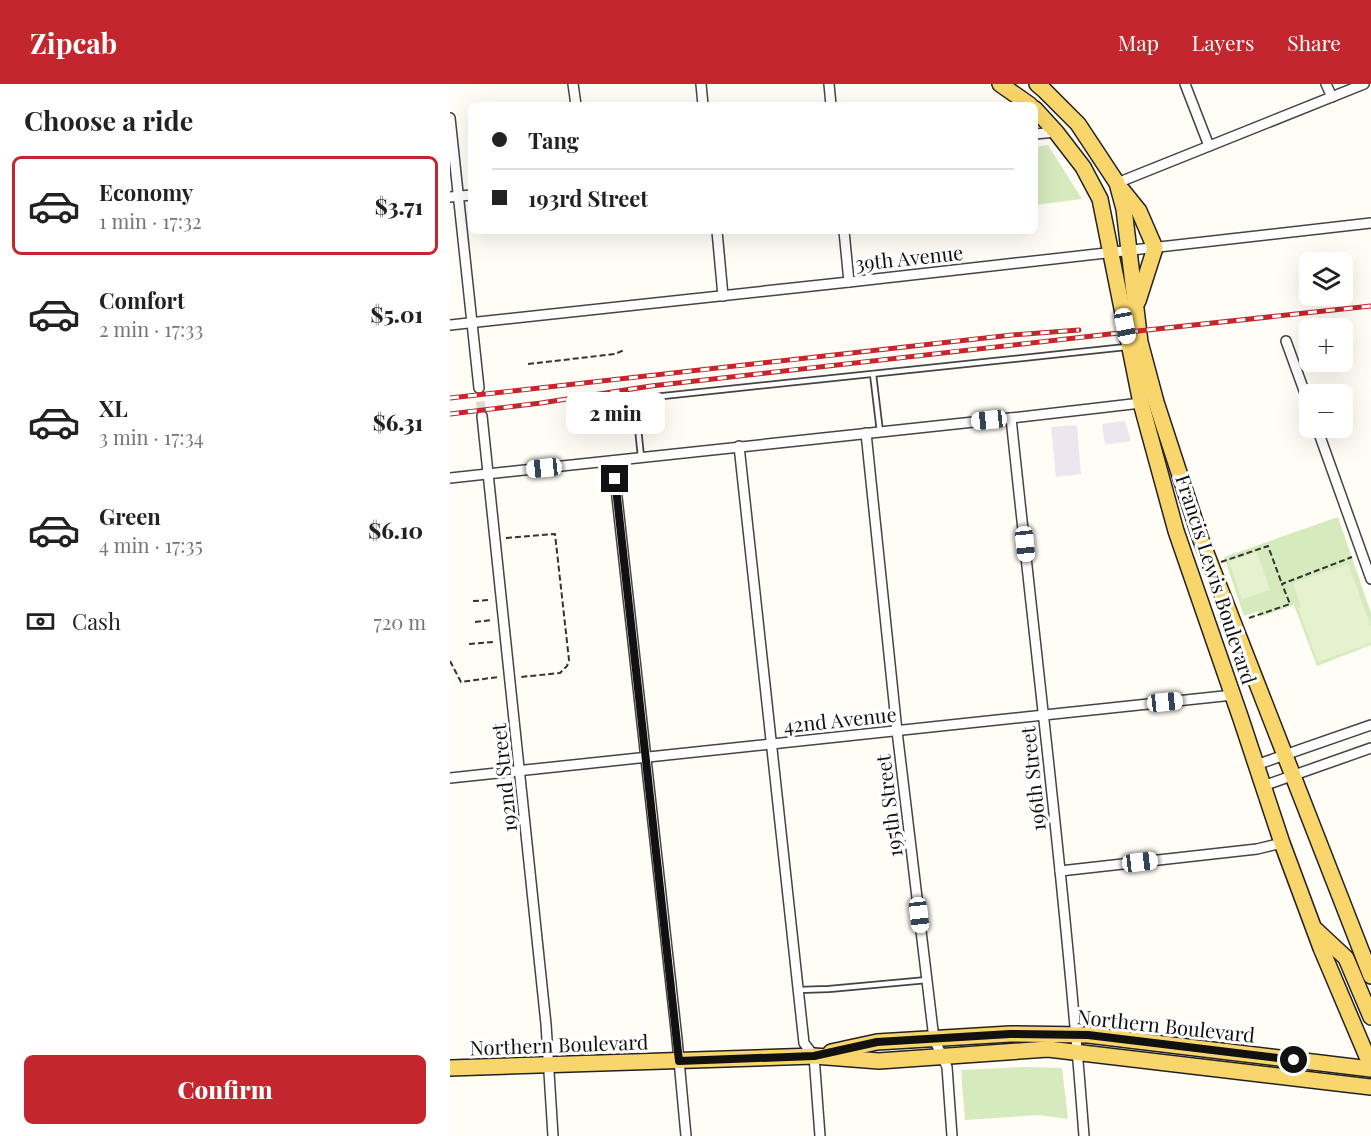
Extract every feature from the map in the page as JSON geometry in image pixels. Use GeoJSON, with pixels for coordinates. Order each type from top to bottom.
{"type":"FeatureCollection","features":[{"type":"Feature","properties":{"kind":"main road"},"geometry":{"type":"LineString","coordinates":[[1000,84],[1026,102]]}},
{"type":"Feature","properties":{"kind":"main road","name":"Francis Lewis Boulevard"},"geometry":{"type":"LineString","coordinates":[[1041,86],[1078,124],[1117,183],[1124,209],[1140,342],[1156,402],[1200,540],[1371,976]]}},
{"type":"Feature","properties":{"kind":"main road","name":"Francis Lewis Boulevard"},"geometry":{"type":"LineString","coordinates":[[1038,112],[1083,167],[1100,199],[1141,403],[1176,531],[1282,843],[1371,1068]]}},
{"type":"Feature","properties":{"kind":"main road"},"geometry":{"type":"LineString","coordinates":[[1117,183],[1139,212],[1155,248],[1137,307]]}},
{"type":"Feature","properties":{"kind":"main road"},"geometry":{"type":"LineString","coordinates":[[1314,928],[1346,958],[1371,1017]]}},
{"type":"Feature","properties":{"kind":"main road","name":"Northern Boulevard"},"geometry":{"type":"LineString","coordinates":[[814,1056],[877,1042],[1010,1034],[1082,1035],[1371,1068]]}},
{"type":"Feature","properties":{"kind":"main road","name":"Northern Boulevard"},"geometry":{"type":"LineString","coordinates":[[450,1068],[814,1056],[879,1061],[1048,1049],[1371,1087]]}},
{"type":"Feature","properties":{"kind":"street"},"geometry":{"type":"LineString","coordinates":[[573,84],[576,102]]}},
{"type":"Feature","properties":{"kind":"street"},"geometry":{"type":"LineString","coordinates":[[701,84],[703,102]]}},
{"type":"Feature","properties":{"kind":"street"},"geometry":{"type":"LineString","coordinates":[[829,84],[831,102]]}},
{"type":"Feature","properties":{"kind":"street"},"geometry":{"type":"LineString","coordinates":[[1185,84],[1209,146]]}},
{"type":"Feature","properties":{"kind":"street"},"geometry":{"type":"LineString","coordinates":[[1326,84],[1332,97]]}},
{"type":"Feature","properties":{"kind":"street"},"geometry":{"type":"LineString","coordinates":[[1117,183],[1364,84]]}},
{"type":"Feature","properties":{"kind":"street"},"geometry":{"type":"LineString","coordinates":[[450,118],[454,197],[479,388]]}},
{"type":"Feature","properties":{"kind":"street"},"geometry":{"type":"LineString","coordinates":[[1038,134],[1056,132]]}},
{"type":"Feature","properties":{"kind":"street","name":"39th Avenue"},"geometry":{"type":"LineString","coordinates":[[450,325],[1371,223]]}},
{"type":"Feature","properties":{"kind":"street"},"geometry":{"type":"LineString","coordinates":[[717,234],[723,296]]}},
{"type":"Feature","properties":{"kind":"street"},"geometry":{"type":"LineString","coordinates":[[844,234],[849,282]]}},
{"type":"Feature","properties":{"kind":"street"},"geometry":{"type":"LineString","coordinates":[[1286,341],[1302,384]]}},
{"type":"Feature","properties":{"kind":"street"},"geometry":{"type":"LineString","coordinates":[[450,478],[1141,403]]}},
{"type":"Feature","properties":{"kind":"street","name":"192nd Street"},"geometry":{"type":"LineString","coordinates":[[482,416],[546,1024],[553,1136]]}},
{"type":"Feature","properties":{"kind":"street","name":"196th Street"},"geometry":{"type":"LineString","coordinates":[[1011,418],[1060,871],[1082,1035],[1078,1053],[1084,1136]]}},
{"type":"Feature","properties":{"kind":"street","name":"195th Street"},"geometry":{"type":"LineString","coordinates":[[866,433],[897,730],[933,1039],[946,1067],[952,1136]]}},
{"type":"Feature","properties":{"kind":"street"},"geometry":{"type":"LineString","coordinates":[[1321,438],[1371,579]]}},
{"type":"Feature","properties":{"kind":"street"},"geometry":{"type":"LineString","coordinates":[[740,446],[804,1043],[814,1056],[820,1136]]}},
{"type":"Feature","properties":{"kind":"street"},"geometry":{"type":"LineString","coordinates":[[614,461],[686,1136]]}},
{"type":"Feature","properties":{"kind":"street","name":"42nd Avenue"},"geometry":{"type":"LineString","coordinates":[[450,778],[1233,695]]}},
{"type":"Feature","properties":{"kind":"street"},"geometry":{"type":"LineString","coordinates":[[1256,765],[1371,725]]}},
{"type":"Feature","properties":{"kind":"street"},"geometry":{"type":"LineString","coordinates":[[1263,786],[1371,748]]}},
{"type":"Feature","properties":{"kind":"street"},"geometry":{"type":"LineString","coordinates":[[1060,871],[1257,849],[1282,843]]}},
{"type":"Feature","properties":{"kind":"lane"},"geometry":{"type":"LineString","coordinates":[[641,458],[634,399],[1129,346]]}},
{"type":"Feature","properties":{"kind":"lane"},"geometry":{"type":"LineString","coordinates":[[873,374],[880,432]]}},
{"type":"Feature","properties":{"kind":"lane"},"geometry":{"type":"LineString","coordinates":[[798,990],[927,980]]}},
{"type":"Feature","properties":{"kind":"path"},"geometry":{"type":"LineString","coordinates":[[528,364],[615,354],[624,350]]}},
{"type":"Feature","properties":{"kind":"path"},"geometry":{"type":"LineString","coordinates":[[506,538],[555,534],[569,660],[560,673],[521,677]]}},
{"type":"Feature","properties":{"kind":"path"},"geometry":{"type":"LineString","coordinates":[[1219,563],[1268,546],[1290,604],[1249,618]]}},
{"type":"Feature","properties":{"kind":"path"},"geometry":{"type":"LineString","coordinates":[[1282,584],[1352,557]]}},
{"type":"Feature","properties":{"kind":"path"},"geometry":{"type":"LineString","coordinates":[[473,601],[490,600]]}},
{"type":"Feature","properties":{"kind":"path"},"geometry":{"type":"LineString","coordinates":[[475,622],[492,620]]}},
{"type":"Feature","properties":{"kind":"path"},"geometry":{"type":"LineString","coordinates":[[469,644],[495,642]]}},
{"type":"Feature","properties":{"kind":"path"},"geometry":{"type":"LineString","coordinates":[[450,662],[461,682],[498,677]]}},
{"type":"Feature","properties":{"kind":"shaded area"},"geometry":{"type":"Polygon","coordinates":[[[1125,421],[1131,441],[1105,445],[1102,424],[1125,421]]]}},
{"type":"Feature","properties":{"kind":"shaded area"},"geometry":{"type":"Polygon","coordinates":[[[1077,425],[1081,474],[1056,477],[1051,427],[1077,425]]]}},
{"type":"Feature","properties":{"kind":"green space"},"geometry":{"type":"Polygon","coordinates":[[[1048,145],[1082,199],[1038,205],[1038,147],[1048,145]]]}},
{"type":"Feature","properties":{"kind":"green space"},"geometry":{"type":"Polygon","coordinates":[[[1338,517],[1371,613],[1371,645],[1317,666],[1294,605],[1260,617],[1258,611],[1244,616],[1224,557],[1338,517]]]}},
{"type":"Feature","properties":{"kind":"green space"},"geometry":{"type":"Polygon","coordinates":[[[1257,552],[1270,590],[1242,599],[1229,562],[1257,552]]]}},
{"type":"Feature","properties":{"kind":"green space"},"geometry":{"type":"Polygon","coordinates":[[[1348,564],[1371,627],[1371,643],[1318,662],[1298,608],[1301,607],[1293,583],[1348,564]]]}},
{"type":"Feature","properties":{"kind":"green space"},"geometry":{"type":"Polygon","coordinates":[[[1062,1068],[1068,1119],[1039,1115],[965,1120],[961,1070],[1062,1068]]]}},
{"type":"Feature","properties":{"kind":"tunnel"},"geometry":{"type":"LineString","coordinates":[[479,388],[482,416]]}},
{"type":"Feature","properties":{"kind":"railway"},"geometry":{"type":"LineString","coordinates":[[450,414],[651,386],[1371,306]]}},
{"type":"Feature","properties":{"kind":"railway"},"geometry":{"type":"LineString","coordinates":[[450,398],[1012,335],[1079,330]]}},
{"type":"Feature","properties":{"kind":"route"},"geometry":{"type":"LineString","coordinates":[[615,479],[679,1061],[814,1056],[877,1042],[1010,1034],[1088,1035],[1294,1060]]}}]}
